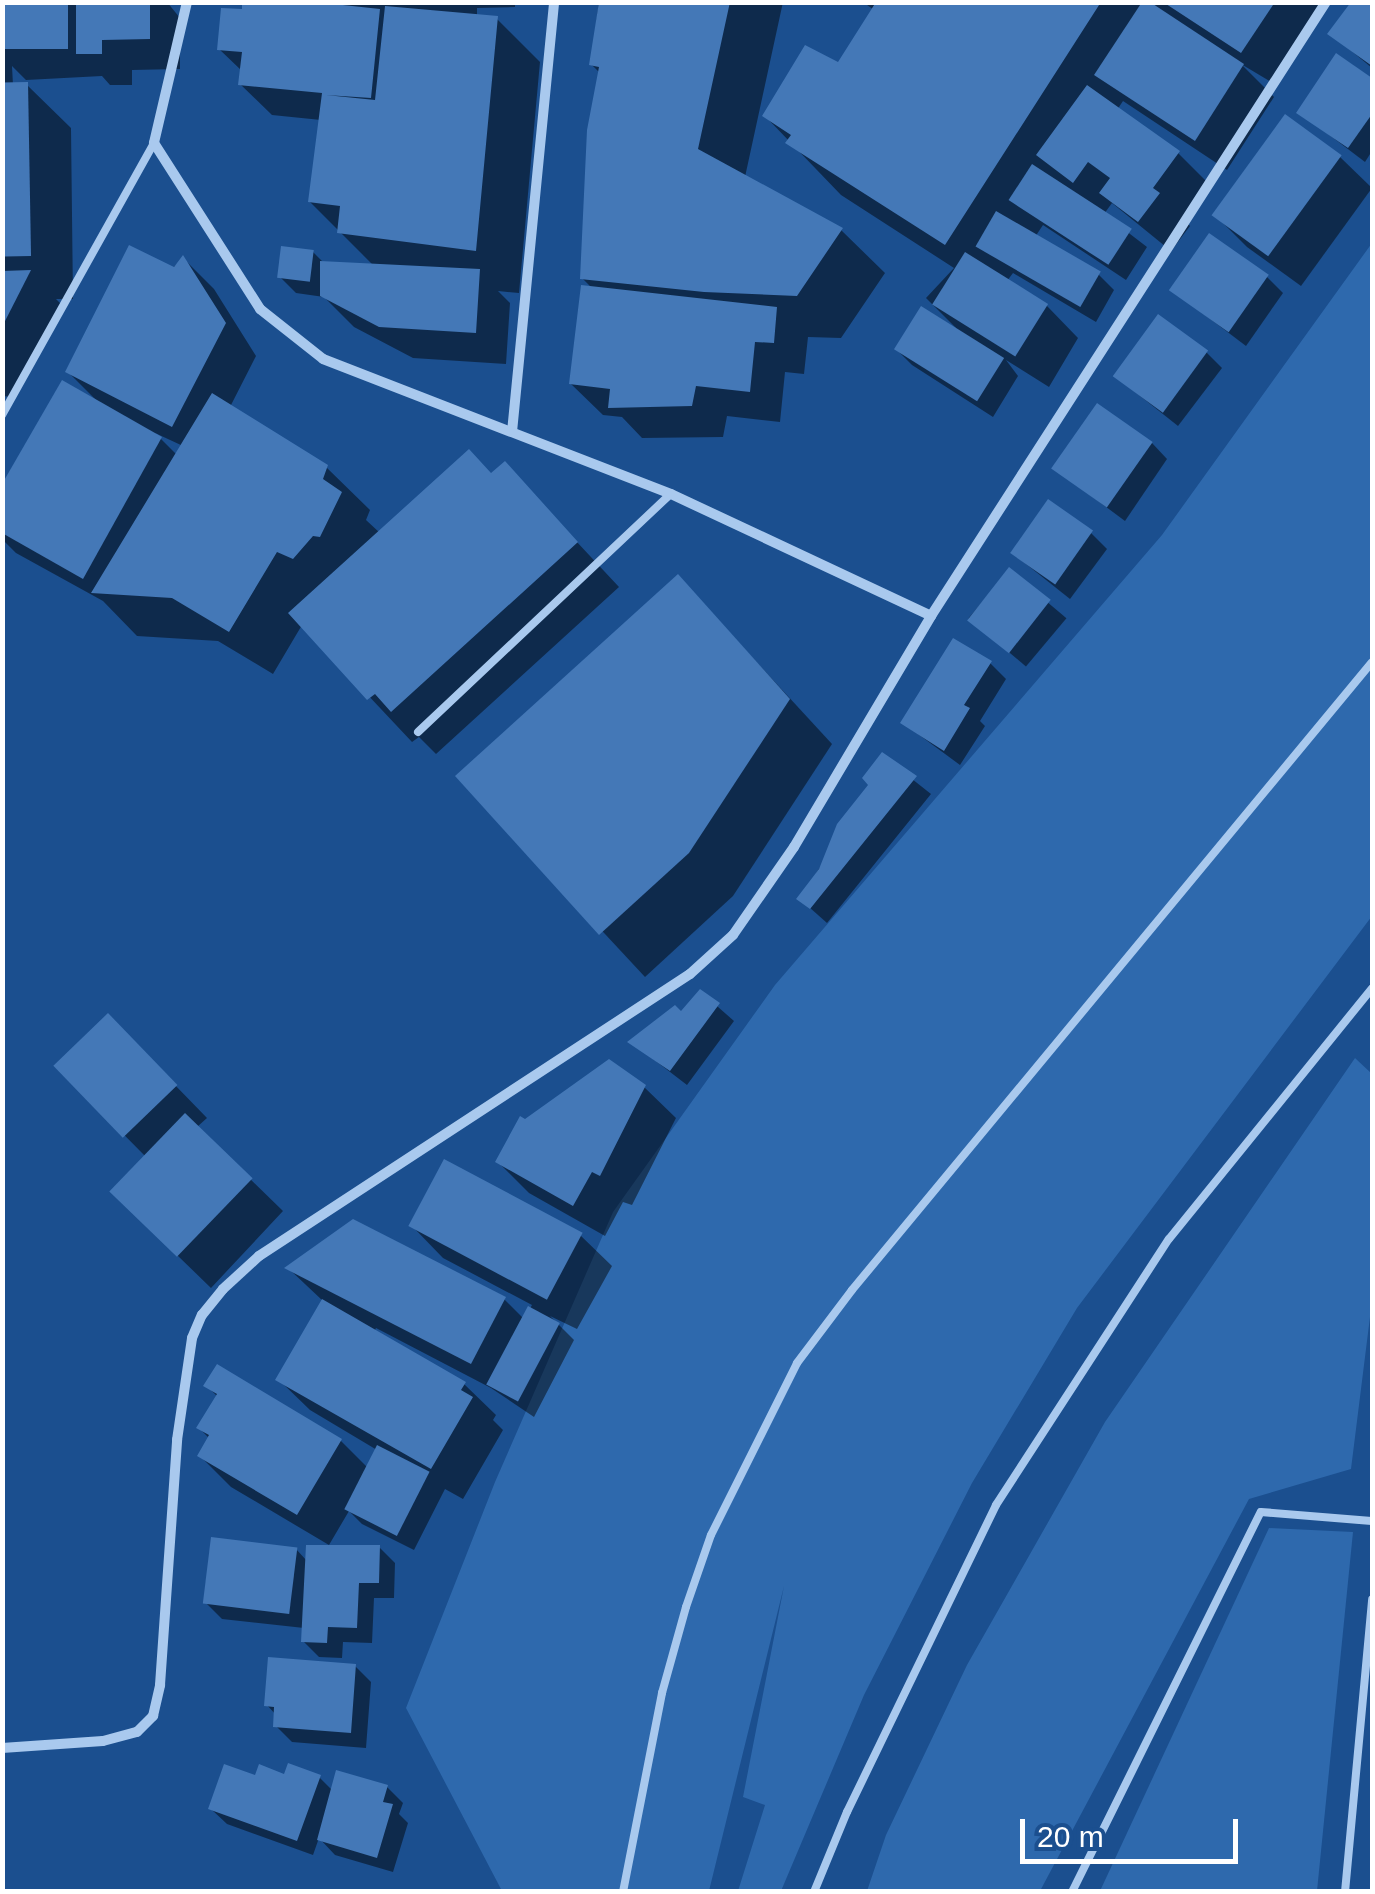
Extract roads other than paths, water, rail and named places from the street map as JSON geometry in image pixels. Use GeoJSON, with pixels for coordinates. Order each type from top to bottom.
{"type":"FeatureCollection","features":[{"type":"Feature","properties":{"kind":"street"},"geometry":{"type":"LineString","coordinates":[[187,2],[154,143],[260,309],[322,359],[671,494],[931,616]]}},
{"type":"Feature","properties":{"kind":"street"},"geometry":{"type":"LineString","coordinates":[[512,432],[554,2]]}},
{"type":"Feature","properties":{"kind":"street"},"geometry":{"type":"LineString","coordinates":[[2,1748],[103,1741],[137,1732],[152,1716],[160,1686],[177,1440],[192,1338],[202,1315],[223,1288],[259,1256],[690,974],[733,936],[794,847],[931,616],[1326,2]]}},
{"type":"Feature","properties":{"kind":"lane"},"geometry":{"type":"LineString","coordinates":[[2,414],[154,143]]}},
{"type":"Feature","properties":{"kind":"lane"},"geometry":{"type":"LineString","coordinates":[[418,732],[671,494]]}},
{"type":"Feature","properties":{"kind":"lane"},"geometry":{"type":"LineString","coordinates":[[622,1892],[662,1693],[686,1606],[711,1535],[797,1362],[864,1275],[1372,662]]}},
{"type":"Feature","properties":{"kind":"lane"},"geometry":{"type":"LineString","coordinates":[[814,1892],[847,1812],[996,1504],[1169,1239],[1372,988]]}},
{"type":"Feature","properties":{"kind":"lane"},"geometry":{"type":"LineString","coordinates":[[1072,1892],[1099,1830],[1261,1512],[1372,1521]]}},
{"type":"Feature","properties":{"kind":"lane"},"geometry":{"type":"LineString","coordinates":[[1346,1892],[1372,1599]]}}]}
